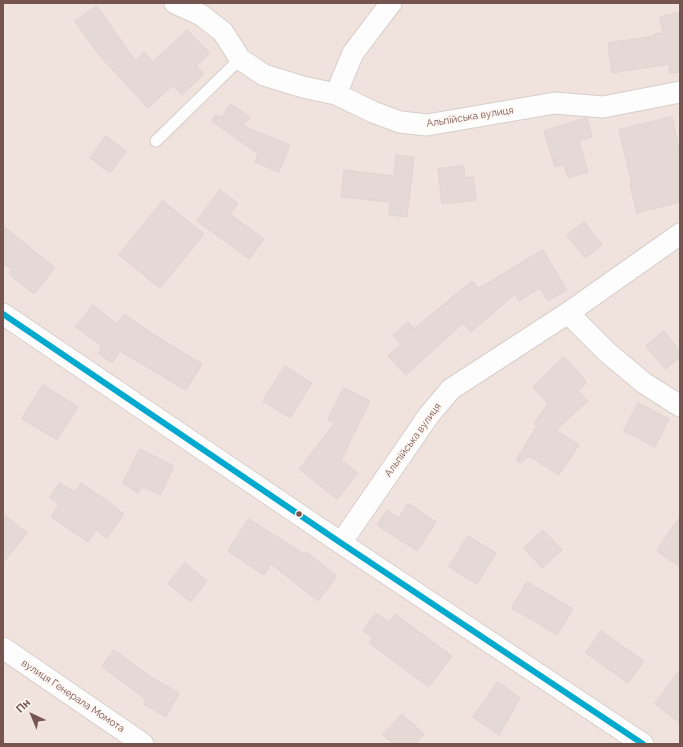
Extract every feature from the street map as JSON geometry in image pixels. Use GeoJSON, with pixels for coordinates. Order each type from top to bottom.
{"type":"FeatureCollection","features":[{"type":"Feature","properties":{"kind":"street","name":"Альпійська вулиця"},"geometry":{"type":"LineString","coordinates":[[175,3],[201,15],[223,32],[240,59],[264,75],[303,87],[336,94],[374,112],[400,122],[427,125],[555,103],[603,107],[680,92]]}},
{"type":"Feature","properties":{"kind":"street"},"geometry":{"type":"LineString","coordinates":[[336,94],[353,54],[391,3]]}},
{"type":"Feature","properties":{"kind":"street","name":"Альпійська вулиця"},"geometry":{"type":"LineString","coordinates":[[341,543],[429,415],[451,389],[568,314],[680,234]]}},
{"type":"Feature","properties":{"kind":"street"},"geometry":{"type":"LineString","coordinates":[[3,314],[341,543],[643,744]]}},
{"type":"Feature","properties":{"kind":"street"},"geometry":{"type":"LineString","coordinates":[[568,314],[608,353],[644,383],[680,406]]}},
{"type":"Feature","properties":{"kind":"street","name":"вулиця Генерала Момота"},"geometry":{"type":"LineString","coordinates":[[3,648],[143,744]]}},
{"type":"Feature","properties":{"kind":"lane"},"geometry":{"type":"LineString","coordinates":[[156,141],[240,59]]}},
{"type":"Feature","properties":{"kind":"shaded area"},"geometry":{"type":"Polygon","coordinates":[[[3,3],[680,3],[680,744],[3,744],[3,3]]]}},
{"type":"Feature","properties":{"kind":"building"},"geometry":{"type":"Polygon","coordinates":[[[97,6],[135,61],[144,52],[153,62],[187,30],[210,53],[196,66],[204,74],[182,95],[173,85],[148,108],[99,55],[75,21],[97,6]]]}},
{"type":"Feature","properties":{"kind":"building"},"geometry":{"type":"Polygon","coordinates":[[[680,13],[680,72],[670,73],[669,64],[612,73],[608,43],[655,36],[654,34],[663,33],[660,17],[680,13]]]}},
{"type":"Feature","properties":{"kind":"building"},"geometry":{"type":"Polygon","coordinates":[[[231,104],[250,117],[243,126],[290,145],[279,172],[255,162],[258,154],[212,121],[215,115],[221,117],[231,104]]]}},
{"type":"Feature","properties":{"kind":"building"},"geometry":{"type":"Polygon","coordinates":[[[672,117],[680,153],[680,202],[637,213],[630,184],[632,184],[619,130],[672,117]]]}},
{"type":"Feature","properties":{"kind":"building"},"geometry":{"type":"Polygon","coordinates":[[[587,118],[592,137],[579,141],[588,172],[568,178],[564,164],[555,167],[544,131],[587,118]]]}},
{"type":"Feature","properties":{"kind":"building"},"geometry":{"type":"Polygon","coordinates":[[[106,136],[126,151],[110,173],[90,158],[106,136]]]}},
{"type":"Feature","properties":{"kind":"building"},"geometry":{"type":"Polygon","coordinates":[[[396,155],[414,157],[407,217],[389,215],[390,202],[341,197],[344,170],[394,176],[396,155]]]}},
{"type":"Feature","properties":{"kind":"building"},"geometry":{"type":"Polygon","coordinates":[[[464,166],[465,178],[473,177],[476,200],[442,204],[438,169],[464,166]]]}},
{"type":"Feature","properties":{"kind":"building"},"geometry":{"type":"Polygon","coordinates":[[[220,190],[238,203],[230,214],[264,239],[249,259],[197,221],[220,190]]]}},
{"type":"Feature","properties":{"kind":"building"},"geometry":{"type":"Polygon","coordinates":[[[163,201],[204,234],[160,288],[119,255],[163,201]]]}},
{"type":"Feature","properties":{"kind":"building"},"geometry":{"type":"Polygon","coordinates":[[[584,222],[602,245],[585,258],[567,235],[584,222]]]}},
{"type":"Feature","properties":{"kind":"building"},"geometry":{"type":"Polygon","coordinates":[[[3,226],[55,268],[34,294],[9,274],[12,270],[3,263],[3,226]]]}},
{"type":"Feature","properties":{"kind":"building"},"geometry":{"type":"Polygon","coordinates":[[[543,250],[567,290],[548,301],[540,288],[519,301],[515,294],[471,332],[463,323],[406,375],[388,356],[401,344],[393,335],[408,322],[414,329],[472,281],[479,288],[543,250]]]}},
{"type":"Feature","properties":{"kind":"building"},"geometry":{"type":"Polygon","coordinates":[[[93,305],[117,324],[124,314],[202,364],[186,390],[120,351],[112,363],[98,353],[102,346],[76,327],[93,305]]]}},
{"type":"Feature","properties":{"kind":"building"},"geometry":{"type":"Polygon","coordinates":[[[664,331],[680,351],[680,357],[665,369],[646,346],[664,331]]]}},
{"type":"Feature","properties":{"kind":"building"},"geometry":{"type":"Polygon","coordinates":[[[564,357],[587,382],[578,391],[588,401],[556,430],[579,445],[559,475],[529,456],[520,463],[516,460],[537,426],[534,424],[548,403],[533,387],[564,357]]]}},
{"type":"Feature","properties":{"kind":"building"},"geometry":{"type":"Polygon","coordinates":[[[285,366],[312,383],[290,418],[263,401],[285,366]]]}},
{"type":"Feature","properties":{"kind":"building"},"geometry":{"type":"Polygon","coordinates":[[[43,385],[78,407],[57,440],[22,419],[43,385]]]}},
{"type":"Feature","properties":{"kind":"building"},"geometry":{"type":"Polygon","coordinates":[[[344,388],[370,401],[341,460],[358,473],[337,499],[299,469],[335,423],[328,420],[344,388]]]}},
{"type":"Feature","properties":{"kind":"building"},"geometry":{"type":"Polygon","coordinates":[[[638,403],[669,419],[655,447],[624,431],[638,403]]]}},
{"type":"Feature","properties":{"kind":"building"},"geometry":{"type":"Polygon","coordinates":[[[140,449],[174,466],[160,495],[142,486],[138,493],[123,483],[140,449]]]}},
{"type":"Feature","properties":{"kind":"building"},"geometry":{"type":"Polygon","coordinates":[[[60,483],[75,492],[81,483],[124,514],[107,538],[96,530],[88,542],[51,517],[59,504],[50,498],[60,483]]]}},
{"type":"Feature","properties":{"kind":"building"},"geometry":{"type":"Polygon","coordinates":[[[408,503],[436,522],[417,551],[377,525],[387,510],[399,518],[408,503]]]}},
{"type":"Feature","properties":{"kind":"building"},"geometry":{"type":"Polygon","coordinates":[[[3,514],[27,533],[3,563],[3,514]]]}},
{"type":"Feature","properties":{"kind":"building"},"geometry":{"type":"Polygon","coordinates":[[[680,517],[680,567],[657,551],[680,517]]]}},
{"type":"Feature","properties":{"kind":"building"},"geometry":{"type":"Polygon","coordinates":[[[249,519],[304,554],[306,552],[337,576],[318,601],[271,564],[264,575],[228,551],[249,519]]]}},
{"type":"Feature","properties":{"kind":"building"},"geometry":{"type":"Polygon","coordinates":[[[543,530],[562,550],[542,568],[524,548],[543,530]]]}},
{"type":"Feature","properties":{"kind":"building"},"geometry":{"type":"Polygon","coordinates":[[[468,536],[496,553],[477,584],[449,567],[468,536]]]}},
{"type":"Feature","properties":{"kind":"building"},"geometry":{"type":"Polygon","coordinates":[[[185,563],[207,581],[191,602],[168,584],[185,563]]]}},
{"type":"Feature","properties":{"kind":"building"},"geometry":{"type":"Polygon","coordinates":[[[527,582],[573,609],[557,635],[512,608],[527,582]]]}},
{"type":"Feature","properties":{"kind":"building"},"geometry":{"type":"Polygon","coordinates":[[[376,613],[388,622],[395,614],[452,656],[429,687],[369,643],[373,638],[363,631],[376,613]]]}},
{"type":"Feature","properties":{"kind":"building"},"geometry":{"type":"Polygon","coordinates":[[[601,631],[644,661],[628,683],[586,653],[601,631]]]}},
{"type":"Feature","properties":{"kind":"building"},"geometry":{"type":"Polygon","coordinates":[[[114,650],[151,677],[179,693],[166,717],[144,704],[146,699],[102,667],[114,650]]]}},
{"type":"Feature","properties":{"kind":"building"},"geometry":{"type":"Polygon","coordinates":[[[680,670],[680,723],[655,704],[680,670]]]}},
{"type":"Feature","properties":{"kind":"building"},"geometry":{"type":"Polygon","coordinates":[[[498,682],[520,698],[499,735],[473,717],[498,682]]]}},
{"type":"Feature","properties":{"kind":"building"},"geometry":{"type":"Polygon","coordinates":[[[402,714],[424,734],[415,744],[394,744],[383,735],[402,714]]]}},
{"type":"Feature","properties":{"kind":"transit line"},"geometry":{"type":"LineString","coordinates":[[3,314],[341,543],[643,744]]}}]}
